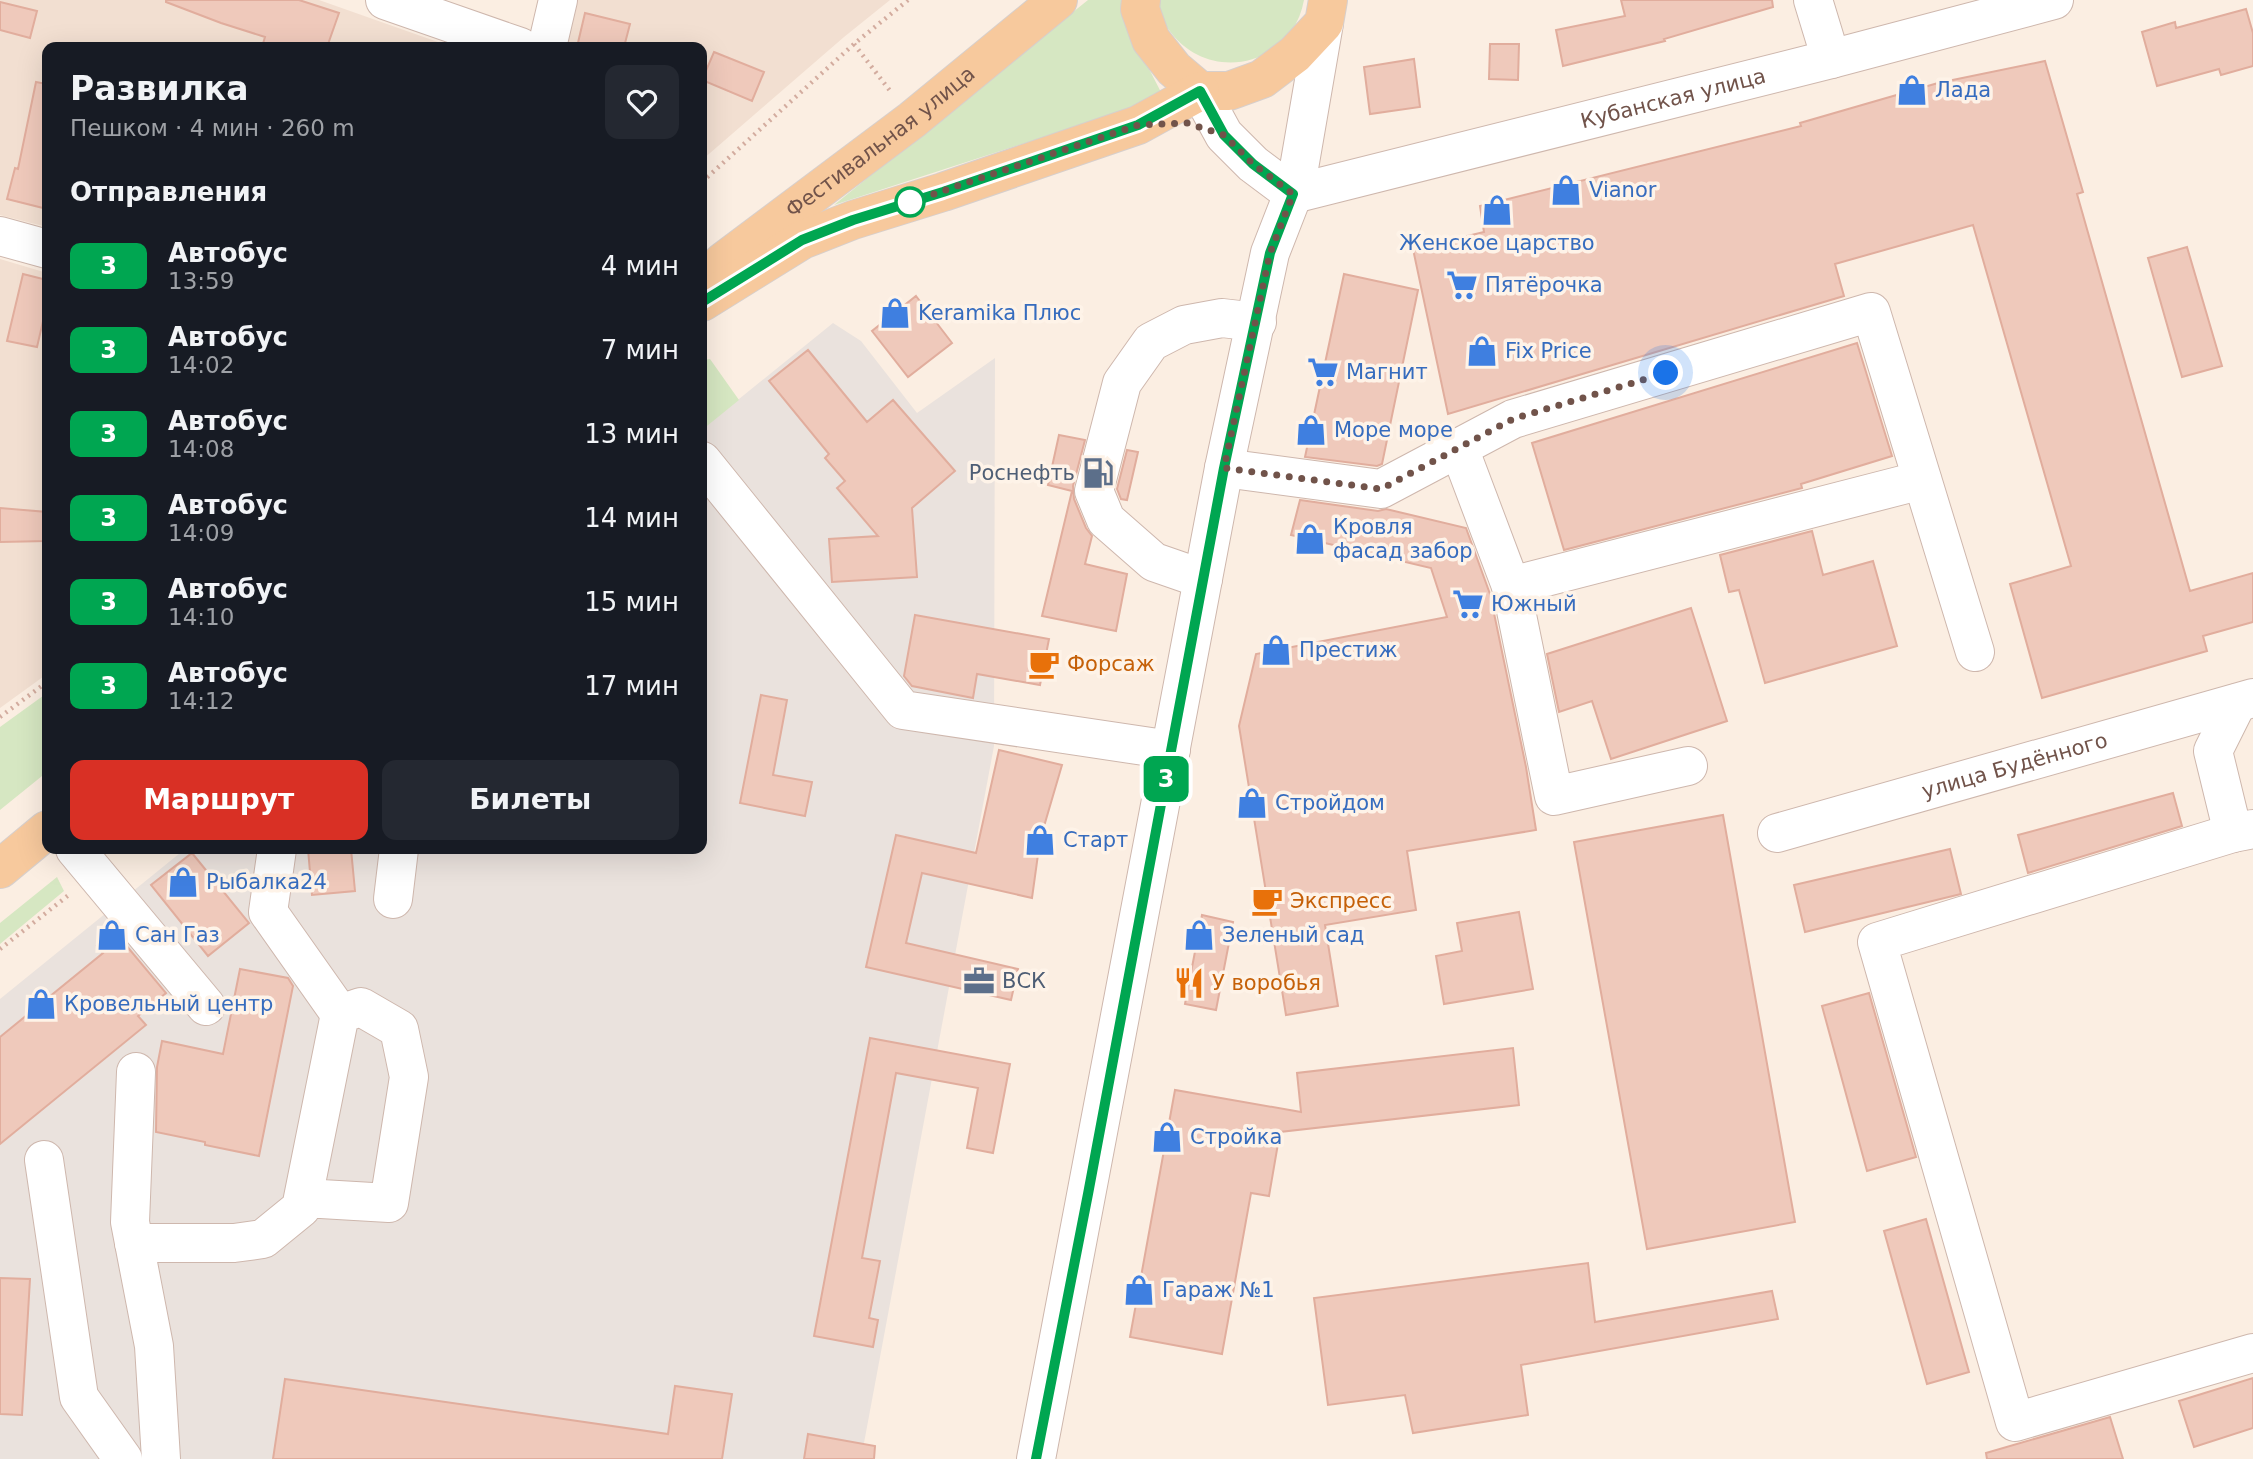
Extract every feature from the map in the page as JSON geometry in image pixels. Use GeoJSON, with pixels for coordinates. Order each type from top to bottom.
{"type":"FeatureCollection","features":[{"type":"Feature","properties":{"kind":"main road","name":"Фестивальная улица"},"geometry":{"type":"LineString","coordinates":[[707,277],[724,261],[912,120],[1058,0]]}},
{"type":"Feature","properties":{"kind":"main road"},"geometry":{"type":"LineString","coordinates":[[1141,0],[1140,9],[1151,40],[1174,69],[1200,91],[1229,91],[1262,79],[1294,54],[1326,11]]}},
{"type":"Feature","properties":{"kind":"main road","name":"Фестивальная улица"},"geometry":{"type":"LineString","coordinates":[[707,299],[802,240],[1138,125],[1200,91]]}},
{"type":"Feature","properties":{"kind":"main road"},"geometry":{"type":"LineString","coordinates":[[0,869],[42,834]]}},
{"type":"Feature","properties":{"kind":"street"},"geometry":{"type":"LineString","coordinates":[[385,0],[506,42]]}},
{"type":"Feature","properties":{"kind":"street"},"geometry":{"type":"LineString","coordinates":[[548,42],[558,0]]}},
{"type":"Feature","properties":{"kind":"street"},"geometry":{"type":"LineString","coordinates":[[1813,0],[1831,59]]}},
{"type":"Feature","properties":{"kind":"street","name":"Кубанская улица"},"geometry":{"type":"LineString","coordinates":[[1293,194],[2054,0]]}},
{"type":"Feature","properties":{"kind":"street"},"geometry":{"type":"LineString","coordinates":[[1036,1459],[1224,468],[1270,253],[1293,194],[1326,11]]}},
{"type":"Feature","properties":{"kind":"street"},"geometry":{"type":"LineString","coordinates":[[1200,91],[1224,135],[1253,164],[1293,194]]}},
{"type":"Feature","properties":{"kind":"street"},"geometry":{"type":"LineString","coordinates":[[1138,125],[1187,123],[1224,135]]}},
{"type":"Feature","properties":{"kind":"street"},"geometry":{"type":"LineString","coordinates":[[0,236],[42,248]]}},
{"type":"Feature","properties":{"kind":"street"},"geometry":{"type":"LineString","coordinates":[[1224,468],[1381,489],[1513,419],[1871,312],[1975,652]]}},
{"type":"Feature","properties":{"kind":"street"},"geometry":{"type":"LineString","coordinates":[[1203,579],[1154,562],[1106,520],[1094,491],[1122,383],[1152,342],[1184,325],[1222,318],[1257,322]]}},
{"type":"Feature","properties":{"kind":"street"},"geometry":{"type":"LineString","coordinates":[[1458,448],[1511,586],[1554,796],[1688,766]]}},
{"type":"Feature","properties":{"kind":"street"},"geometry":{"type":"LineString","coordinates":[[707,467],[902,710],[1171,750]]}},
{"type":"Feature","properties":{"kind":"street"},"geometry":{"type":"LineString","coordinates":[[1511,586],[1922,480]]}},
{"type":"Feature","properties":{"kind":"street"},"geometry":{"type":"LineString","coordinates":[[2245,700],[2213,751],[2243,831],[1877,942],[2015,1422],[2253,1353]]}},
{"type":"Feature","properties":{"kind":"street","name":"улица Будённого"},"geometry":{"type":"LineString","coordinates":[[1777,833],[2245,700]]}},
{"type":"Feature","properties":{"kind":"street"},"geometry":{"type":"LineString","coordinates":[[134,1243],[234,1243],[263,1239],[301,1208],[340,1014],[268,912],[276,854]]}},
{"type":"Feature","properties":{"kind":"street"},"geometry":{"type":"LineString","coordinates":[[393,899],[398,854]]}},
{"type":"Feature","properties":{"kind":"street"},"geometry":{"type":"LineString","coordinates":[[85,861],[206,1006]]}},
{"type":"Feature","properties":{"kind":"street"},"geometry":{"type":"LineString","coordinates":[[304,1198],[389,1203],[409,1077],[400,1029],[361,1007],[340,1014]]}},
{"type":"Feature","properties":{"kind":"street"},"geometry":{"type":"LineString","coordinates":[[136,1072],[130,1222],[154,1346],[161,1459]]}},
{"type":"Feature","properties":{"kind":"street"},"geometry":{"type":"LineString","coordinates":[[44,1160],[79,1397],[123,1459]]}},
{"type":"Feature","properties":{"kind":"path"},"geometry":{"type":"LineString","coordinates":[[707,177],[854,44],[908,0]]}},
{"type":"Feature","properties":{"kind":"path"},"geometry":{"type":"LineString","coordinates":[[0,717],[42,686]]}},
{"type":"Feature","properties":{"kind":"path"},"geometry":{"type":"LineString","coordinates":[[0,949],[85,861]]}},
{"type":"Feature","properties":{"kind":"shaded area"},"geometry":{"type":"Polygon","coordinates":[[[0,0],[319,0],[438,42],[42,42],[42,226],[0,215],[0,0]]]}},
{"type":"Feature","properties":{"kind":"shaded area"},"geometry":{"type":"Polygon","coordinates":[[[577,0],[890,0],[707,156],[707,42],[567,42],[577,0]]]}},
{"type":"Feature","properties":{"kind":"shaded area"},"geometry":{"type":"Polygon","coordinates":[[[0,259],[42,272],[42,678],[0,708],[0,259]]]}},
{"type":"Feature","properties":{"kind":"shaded area"},"geometry":{"type":"Polygon","coordinates":[[[833,323],[861,341],[917,413],[995,358],[994,746],[861,1459],[0,1459],[0,999],[179,854],[707,854],[707,425],[833,323]]]}},
{"type":"Feature","properties":{"kind":"green space"},"geometry":{"type":"Polygon","coordinates":[[[1088,0],[1121,0],[1129,30],[1164,98],[834,205],[1088,0]]]}},
{"type":"Feature","properties":{"kind":"green space"},"geometry":{"type":"Polygon","coordinates":[[[1158,0],[1304,0],[1296,23],[1283,41],[1266,53],[1247,61],[1226,62],[1205,58],[1186,47],[1167,27],[1158,0]]]}},
{"type":"Feature","properties":{"kind":"green space"},"geometry":{"type":"Polygon","coordinates":[[[707,359],[710,359],[739,400],[707,426],[707,359]]]}},
{"type":"Feature","properties":{"kind":"green space"},"geometry":{"type":"Polygon","coordinates":[[[42,697],[42,776],[0,810],[0,727],[42,697]]]}},
{"type":"Feature","properties":{"kind":"green space"},"geometry":{"type":"Polygon","coordinates":[[[57,877],[64,891],[0,944],[0,923],[57,877]]]}},
{"type":"Feature","properties":{"kind":"building"},"geometry":{"type":"Polygon","coordinates":[[[299,0],[339,13],[329,42],[264,42],[265,37],[166,2],[299,0]]]}},
{"type":"Feature","properties":{"kind":"building"},"geometry":{"type":"Polygon","coordinates":[[[1621,0],[1772,0],[1773,7],[1664,39],[1665,41],[1563,66],[1556,30],[1625,16],[1621,0]]]}},
{"type":"Feature","properties":{"kind":"building"},"geometry":{"type":"Polygon","coordinates":[[[0,2],[37,11],[30,38],[0,30],[0,2]]]}},
{"type":"Feature","properties":{"kind":"building"},"geometry":{"type":"Polygon","coordinates":[[[2246,9],[2253,33],[2253,66],[2221,75],[2219,69],[2157,86],[2142,32],[2175,22],[2176,28],[2246,9]]]}},
{"type":"Feature","properties":{"kind":"building"},"geometry":{"type":"Polygon","coordinates":[[[585,13],[630,24],[625,42],[578,42],[585,13]]]}},
{"type":"Feature","properties":{"kind":"building"},"geometry":{"type":"Polygon","coordinates":[[[1490,44],[1519,44],[1518,80],[1489,79],[1490,44]]]}},
{"type":"Feature","properties":{"kind":"building"},"geometry":{"type":"Polygon","coordinates":[[[714,52],[764,72],[752,101],[707,82],[707,68],[714,52]]]}},
{"type":"Feature","properties":{"kind":"building"},"geometry":{"type":"Polygon","coordinates":[[[1414,59],[1420,107],[1370,114],[1364,67],[1414,59]]]}},
{"type":"Feature","properties":{"kind":"building"},"geometry":{"type":"Polygon","coordinates":[[[2045,61],[2083,192],[2077,194],[2190,591],[2253,573],[2253,622],[2203,636],[2207,651],[2042,698],[2010,584],[2071,566],[1973,225],[1835,264],[1844,296],[1448,414],[1413,249],[1484,232],[1480,206],[1801,126],[1800,123],[1938,83],[2045,61]]]}},
{"type":"Feature","properties":{"kind":"building"},"geometry":{"type":"Polygon","coordinates":[[[36,82],[42,83],[42,208],[7,199],[15,168],[18,169],[36,82]]]}},
{"type":"Feature","properties":{"kind":"building"},"geometry":{"type":"Polygon","coordinates":[[[2187,247],[2222,366],[2182,377],[2148,258],[2187,247]]]}},
{"type":"Feature","properties":{"kind":"building"},"geometry":{"type":"Polygon","coordinates":[[[23,274],[42,279],[42,326],[37,347],[7,341],[23,274]]]}},
{"type":"Feature","properties":{"kind":"building"},"geometry":{"type":"Polygon","coordinates":[[[1344,274],[1418,290],[1382,464],[1377,466],[1305,457],[1344,274]]]}},
{"type":"Feature","properties":{"kind":"building"},"geometry":{"type":"Polygon","coordinates":[[[916,296],[952,343],[908,377],[872,331],[916,296]]]}},
{"type":"Feature","properties":{"kind":"building"},"geometry":{"type":"Polygon","coordinates":[[[1857,343],[1892,456],[1801,484],[1802,488],[1564,550],[1532,443],[1857,343]]]}},
{"type":"Feature","properties":{"kind":"building"},"geometry":{"type":"Polygon","coordinates":[[[808,350],[867,422],[893,400],[955,471],[912,508],[917,577],[832,582],[829,539],[878,536],[837,488],[845,481],[825,458],[829,454],[769,381],[808,350]]]}},
{"type":"Feature","properties":{"kind":"building"},"geometry":{"type":"Polygon","coordinates":[[[1059,435],[1085,440],[1073,486],[1074,499],[1092,536],[1085,564],[1127,574],[1116,631],[1042,616],[1072,491],[1048,485],[1059,435]]]}},
{"type":"Feature","properties":{"kind":"building"},"geometry":{"type":"Polygon","coordinates":[[[1127,450],[1138,452],[1127,500],[1121,499],[1117,489],[1127,450]]]}},
{"type":"Feature","properties":{"kind":"building"},"geometry":{"type":"Polygon","coordinates":[[[1300,500],[1378,511],[1386,509],[1466,528],[1490,594],[1526,767],[1536,830],[1407,851],[1416,910],[1325,925],[1338,1006],[1286,1015],[1239,726],[1256,654],[1447,617],[1431,568],[1291,535],[1300,500]]]}},
{"type":"Feature","properties":{"kind":"building"},"geometry":{"type":"Polygon","coordinates":[[[0,508],[42,512],[42,541],[0,542],[0,508]]]}},
{"type":"Feature","properties":{"kind":"building"},"geometry":{"type":"Polygon","coordinates":[[[1812,531],[1823,575],[1873,561],[1897,646],[1765,683],[1739,590],[1729,592],[1720,555],[1812,531]]]}},
{"type":"Feature","properties":{"kind":"building"},"geometry":{"type":"Polygon","coordinates":[[[1691,608],[1727,721],[1611,759],[1592,701],[1559,712],[1547,654],[1691,608]]]}},
{"type":"Feature","properties":{"kind":"building"},"geometry":{"type":"Polygon","coordinates":[[[915,615],[1049,639],[1040,685],[977,674],[973,698],[912,686],[904,676],[915,615]]]}},
{"type":"Feature","properties":{"kind":"building"},"geometry":{"type":"Polygon","coordinates":[[[761,695],[787,700],[773,775],[812,782],[805,816],[740,803],[761,695]]]}},
{"type":"Feature","properties":{"kind":"building"},"geometry":{"type":"Polygon","coordinates":[[[999,750],[1062,765],[1040,840],[1032,898],[922,873],[906,943],[1018,969],[1011,1000],[866,967],[896,835],[976,853],[999,750]]]}},
{"type":"Feature","properties":{"kind":"building"},"geometry":{"type":"Polygon","coordinates":[[[2173,793],[2182,826],[2028,873],[2018,835],[2173,793]]]}},
{"type":"Feature","properties":{"kind":"building"},"geometry":{"type":"Polygon","coordinates":[[[1723,815],[1795,1222],[1647,1249],[1574,842],[1723,815]]]}},
{"type":"Feature","properties":{"kind":"building"},"geometry":{"type":"Polygon","coordinates":[[[1950,849],[1961,894],[1805,932],[1794,885],[1950,849]]]}},
{"type":"Feature","properties":{"kind":"building"},"geometry":{"type":"Polygon","coordinates":[[[193,854],[249,923],[208,956],[151,885],[193,854]]]}},
{"type":"Feature","properties":{"kind":"building"},"geometry":{"type":"Polygon","coordinates":[[[308,854],[351,854],[355,891],[312,895],[308,854]]]}},
{"type":"Feature","properties":{"kind":"building"},"geometry":{"type":"Polygon","coordinates":[[[1519,912],[1533,989],[1444,1004],[1436,956],[1462,951],[1457,923],[1519,912]]]}},
{"type":"Feature","properties":{"kind":"building"},"geometry":{"type":"Polygon","coordinates":[[[1202,915],[1233,922],[1216,1010],[1185,1004],[1202,915]]]}},
{"type":"Feature","properties":{"kind":"building"},"geometry":{"type":"Polygon","coordinates":[[[115,932],[166,993],[138,1016],[146,1025],[0,1144],[0,1037],[103,953],[97,946],[115,932]]]}},
{"type":"Feature","properties":{"kind":"building"},"geometry":{"type":"Polygon","coordinates":[[[240,969],[288,978],[293,986],[259,1156],[156,1132],[157,1067],[162,1041],[223,1054],[240,969]]]}},
{"type":"Feature","properties":{"kind":"building"},"geometry":{"type":"Polygon","coordinates":[[[1869,993],[1916,1157],[1867,1171],[1822,1006],[1869,993]]]}},
{"type":"Feature","properties":{"kind":"building"},"geometry":{"type":"Polygon","coordinates":[[[870,1038],[1010,1064],[993,1153],[967,1148],[978,1088],[896,1073],[862,1258],[880,1261],[869,1318],[878,1320],[873,1347],[814,1336],[870,1038]]]}},
{"type":"Feature","properties":{"kind":"building"},"geometry":{"type":"Polygon","coordinates":[[[1513,1048],[1519,1105],[1280,1132],[1269,1196],[1251,1193],[1222,1354],[1130,1337],[1175,1090],[1301,1112],[1297,1073],[1513,1048]]]}},
{"type":"Feature","properties":{"kind":"building"},"geometry":{"type":"Polygon","coordinates":[[[1926,1219],[1969,1372],[1927,1384],[1884,1231],[1926,1219]]]}},
{"type":"Feature","properties":{"kind":"building"},"geometry":{"type":"Polygon","coordinates":[[[1588,1263],[1595,1322],[1772,1291],[1778,1319],[1521,1365],[1528,1415],[1413,1433],[1405,1395],[1328,1405],[1314,1298],[1588,1263]]]}},
{"type":"Feature","properties":{"kind":"building"},"geometry":{"type":"Polygon","coordinates":[[[0,1278],[30,1279],[22,1415],[0,1414],[0,1278]]]}},
{"type":"Feature","properties":{"kind":"building"},"geometry":{"type":"Polygon","coordinates":[[[2253,1378],[2253,1428],[2194,1447],[2179,1401],[2253,1378]]]}},
{"type":"Feature","properties":{"kind":"building"},"geometry":{"type":"Polygon","coordinates":[[[285,1379],[668,1434],[675,1386],[732,1394],[722,1459],[273,1459],[285,1379]]]}},
{"type":"Feature","properties":{"kind":"building"},"geometry":{"type":"Polygon","coordinates":[[[2110,1417],[2123,1459],[1987,1459],[1986,1453],[2110,1417]]]}},
{"type":"Feature","properties":{"kind":"building"},"geometry":{"type":"Polygon","coordinates":[[[808,1434],[875,1446],[874,1459],[804,1459],[808,1434]]]}},
{"type":"Feature","properties":{"kind":"bus line","name":"3"},"geometry":{"type":"LineString","coordinates":[[707,299],[802,240],[853,220],[1138,125],[1200,91],[1224,135],[1253,164],[1293,194],[1270,253],[1224,468],[1036,1459]]}},
{"type":"Feature","properties":{"kind":"place","name":"Лада"},"geometry":{"type":"Point","coordinates":[1912,90]}},
{"type":"Feature","properties":{"kind":"place","name":"Vianor"},"geometry":{"type":"Point","coordinates":[1566,190]}},
{"type":"Feature","properties":{"kind":"place","name":"Женское царство"},"geometry":{"type":"Point","coordinates":[1497,210]}},
{"type":"Feature","properties":{"kind":"place","name":"Пятёрочка"},"geometry":{"type":"Point","coordinates":[1462,285]}},
{"type":"Feature","properties":{"kind":"place","name":"Keramika Плюс"},"geometry":{"type":"Point","coordinates":[895,313]}},
{"type":"Feature","properties":{"kind":"place","name":"Fix Price"},"geometry":{"type":"Point","coordinates":[1482,351]}},
{"type":"Feature","properties":{"kind":"place","name":"Магнит"},"geometry":{"type":"Point","coordinates":[1323,372]}},
{"type":"Feature","properties":{"kind":"place","name":"Море море"},"geometry":{"type":"Point","coordinates":[1311,430]}},
{"type":"Feature","properties":{"kind":"place","name":"Роснефть"},"geometry":{"type":"Point","coordinates":[1098,473]}},
{"type":"Feature","properties":{"kind":"place","name":"Кровля фасад забор"},"geometry":{"type":"Point","coordinates":[1310,539]}},
{"type":"Feature","properties":{"kind":"place","name":"Южный"},"geometry":{"type":"Point","coordinates":[1468,604]}},
{"type":"Feature","properties":{"kind":"place","name":"Престиж"},"geometry":{"type":"Point","coordinates":[1276,650]}},
{"type":"Feature","properties":{"kind":"place","name":"Форсаж"},"geometry":{"type":"Point","coordinates":[1044,664]}},
{"type":"Feature","properties":{"kind":"place","name":"Стройдом"},"geometry":{"type":"Point","coordinates":[1252,803]}},
{"type":"Feature","properties":{"kind":"place","name":"Старт"},"geometry":{"type":"Point","coordinates":[1040,840]}},
{"type":"Feature","properties":{"kind":"place","name":"Рыбалка24"},"geometry":{"type":"Point","coordinates":[183,882]}},
{"type":"Feature","properties":{"kind":"place","name":"Экспресс"},"geometry":{"type":"Point","coordinates":[1267,901]}},
{"type":"Feature","properties":{"kind":"place","name":"Сан Газ"},"geometry":{"type":"Point","coordinates":[112,935]}},
{"type":"Feature","properties":{"kind":"place","name":"Зеленый сад"},"geometry":{"type":"Point","coordinates":[1199,935]}},
{"type":"Feature","properties":{"kind":"place","name":"ВСК"},"geometry":{"type":"Point","coordinates":[979,981]}},
{"type":"Feature","properties":{"kind":"place","name":"У воробья"},"geometry":{"type":"Point","coordinates":[1189,983]}},
{"type":"Feature","properties":{"kind":"place","name":"Кровельный центр"},"geometry":{"type":"Point","coordinates":[41,1004]}},
{"type":"Feature","properties":{"kind":"place","name":"Стройка"},"geometry":{"type":"Point","coordinates":[1167,1137]}},
{"type":"Feature","properties":{"kind":"place","name":"Гараж №1"},"geometry":{"type":"Point","coordinates":[1139,1290]}},
{"type":"Feature","properties":{"kind":"route"},"geometry":{"type":"LineString","coordinates":[[910,202],[1138,125],[1187,123],[1224,135],[1253,164],[1293,194],[1270,253],[1224,468],[1381,489],[1513,419],[1666,373]]}}]}
